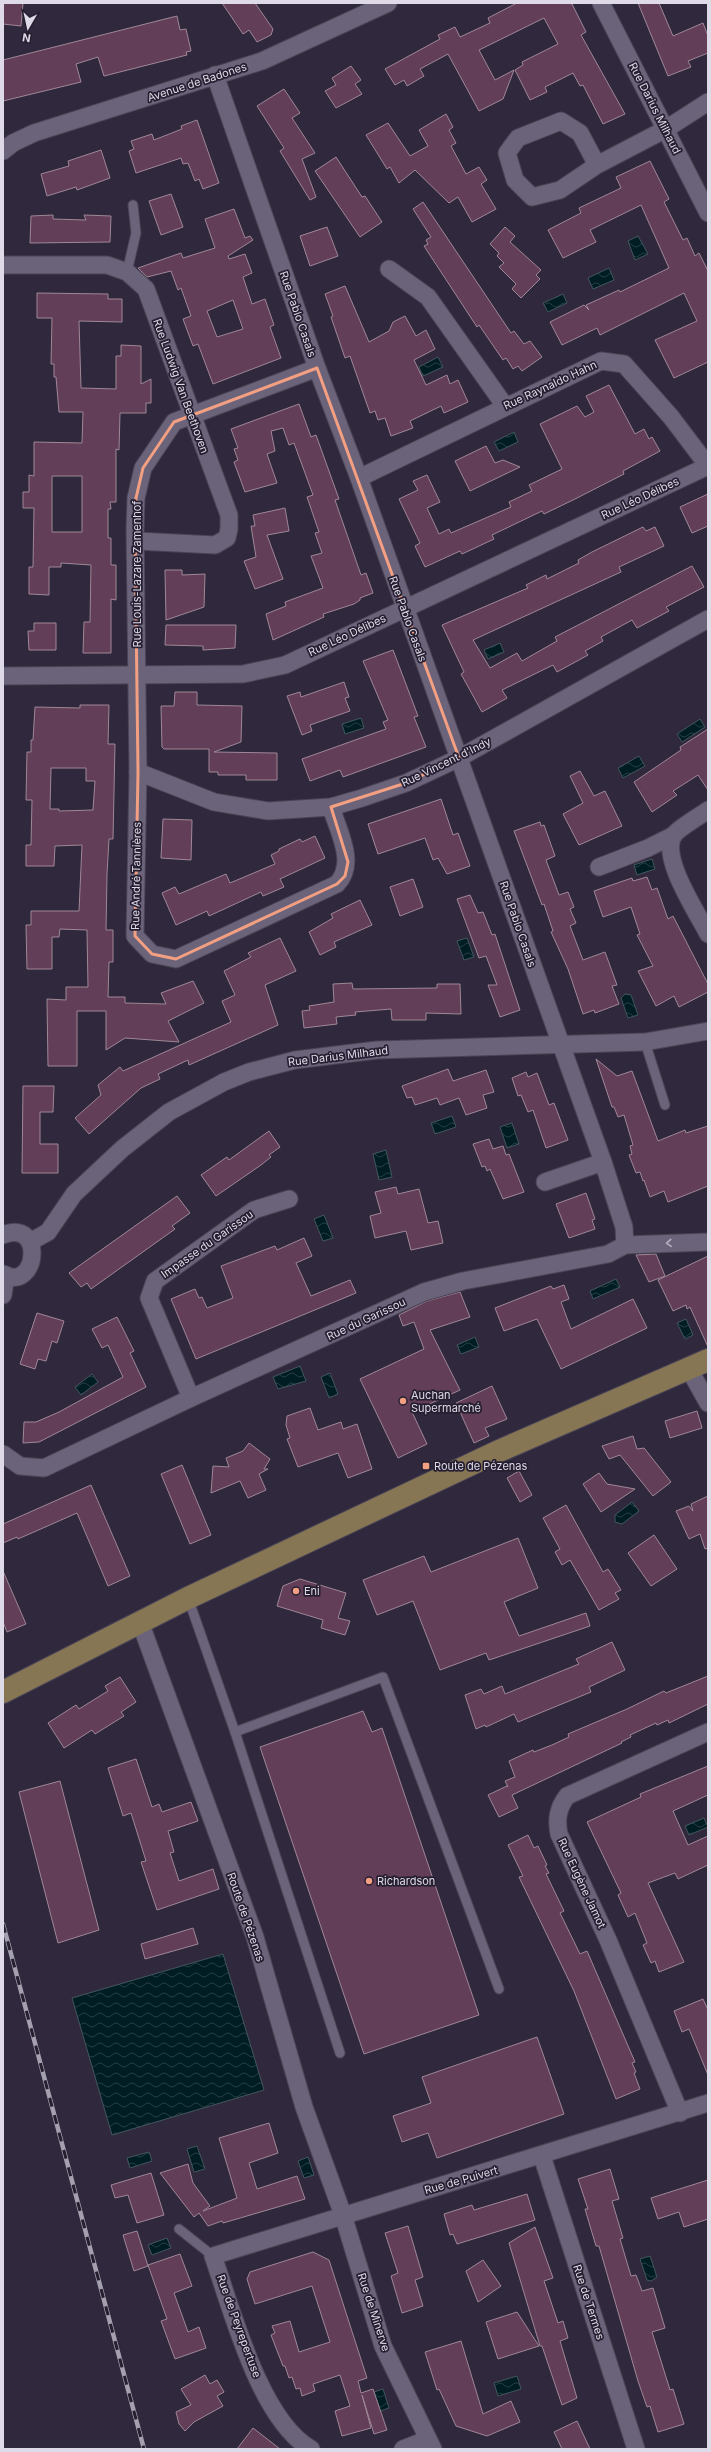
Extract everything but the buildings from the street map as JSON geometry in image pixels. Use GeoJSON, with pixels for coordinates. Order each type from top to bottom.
{"type":"FeatureCollection","features":[{"type":"Feature","properties":{"kind":"main road"},"geometry":{"type":"LineString","coordinates":[[3,1692],[188,1598],[499,1451],[699,1364]]}},
{"type":"Feature","properties":{"kind":"street","name":"Avenue de Badones"},"geometry":{"type":"LineString","coordinates":[[3,152],[13,143],[34,133],[215,75],[262,62],[388,3]]}},
{"type":"Feature","properties":{"kind":"street","name":"Rue Darius Milhaud"},"geometry":{"type":"LineString","coordinates":[[601,3],[708,213]]}},
{"type":"Feature","properties":{"kind":"street","name":"Rue Pablo Casals"},"geometry":{"type":"LineString","coordinates":[[215,75],[317,368],[359,478],[602,1162],[624,1227],[625,1246]]}},
{"type":"Feature","properties":{"kind":"street"},"geometry":{"type":"LineString","coordinates":[[597,165],[580,133],[561,121],[518,138],[507,153],[515,180],[532,197],[560,190],[597,165],[666,129],[708,102]]}},
{"type":"Feature","properties":{"kind":"street","name":"Rue Ludwig Van Beethoven"},"geometry":{"type":"LineString","coordinates":[[3,265],[107,265],[126,272],[146,289],[229,516],[229,529],[227,538],[215,545],[136,541]]}},
{"type":"Feature","properties":{"kind":"street"},"geometry":{"type":"LineString","coordinates":[[389,269],[428,297],[505,406]]}},
{"type":"Feature","properties":{"kind":"street","name":"Rue Raynaldo Hahn"},"geometry":{"type":"LineString","coordinates":[[359,478],[505,406],[601,361],[624,364],[671,417],[708,466]]}},
{"type":"Feature","properties":{"kind":"street","name":"Rue Louis-Lazare Zamenhof"},"geometry":{"type":"LineString","coordinates":[[136,674],[136,498],[143,468],[174,422],[317,368]]}},
{"type":"Feature","properties":{"kind":"street","name":"Rue Léo Délibes"},"geometry":{"type":"LineString","coordinates":[[3,676],[243,674],[285,664],[708,466]]}},
{"type":"Feature","properties":{"kind":"street","name":"Rue Vincent d'Indy"},"geometry":{"type":"LineString","coordinates":[[138,772],[214,802],[268,811],[331,807],[406,783],[459,758],[708,619]]}},
{"type":"Feature","properties":{"kind":"street","name":"Rue André Tannières"},"geometry":{"type":"LineString","coordinates":[[136,674],[138,772],[135,936],[152,954],[176,959],[337,884],[345,876],[348,862],[331,807]]}},
{"type":"Feature","properties":{"kind":"street"},"geometry":{"type":"LineString","coordinates":[[599,867],[648,848],[674,835],[708,810]]}},
{"type":"Feature","properties":{"kind":"street"},"geometry":{"type":"LineString","coordinates":[[674,835],[670,849],[673,865],[708,934]]}},
{"type":"Feature","properties":{"kind":"street","name":"Rue Darius Milhaud"},"geometry":{"type":"LineString","coordinates":[[30,1242],[48,1232],[74,1194],[122,1149],[164,1116],[224,1082],[249,1072],[295,1060],[377,1050],[645,1042],[708,1031]]}},
{"type":"Feature","properties":{"kind":"street"},"geometry":{"type":"LineString","coordinates":[[545,1182],[602,1162]]}},
{"type":"Feature","properties":{"kind":"street","name":"Impasse du Garissou"},"geometry":{"type":"LineString","coordinates":[[191,1398],[149,1298],[155,1281],[254,1210],[289,1199]]}},
{"type":"Feature","properties":{"kind":"street"},"geometry":{"type":"LineString","coordinates":[[3,1235],[10,1233],[21,1234],[30,1242],[34,1253],[31,1265],[23,1273],[5,1275],[3,1295]]}},
{"type":"Feature","properties":{"kind":"street","name":"Rue du Garissou"},"geometry":{"type":"LineString","coordinates":[[3,1454],[20,1466],[44,1468],[191,1398],[424,1292],[463,1281],[608,1254],[625,1246],[708,1242]]}},
{"type":"Feature","properties":{"kind":"street"},"geometry":{"type":"LineString","coordinates":[[699,1364],[708,1403]]}},
{"type":"Feature","properties":{"kind":"street","name":"Route de Pézenas"},"geometry":{"type":"LineString","coordinates":[[140,1622],[255,1937],[304,2107],[343,2215]]}},
{"type":"Feature","properties":{"kind":"street","name":"Rue Eugène Jamot"},"geometry":{"type":"LineString","coordinates":[[680,2113],[608,1940],[559,1834],[557,1824],[558,1813],[567,1796],[708,1732]]}},
{"type":"Feature","properties":{"kind":"street","name":"Rue de Puivert"},"geometry":{"type":"LineString","coordinates":[[214,2256],[343,2215],[542,2156],[708,2103]]}},
{"type":"Feature","properties":{"kind":"street","name":"Rue de Termes"},"geometry":{"type":"LineString","coordinates":[[542,2156],[636,2449]]}},
{"type":"Feature","properties":{"kind":"street","name":"Rue de Minerve"},"geometry":{"type":"LineString","coordinates":[[343,2215],[383,2346],[430,2444]]}},
{"type":"Feature","properties":{"kind":"street","name":"Rue de Peyrepertuse"},"geometry":{"type":"LineString","coordinates":[[214,2256],[251,2367],[274,2410],[303,2444],[311,2449]]}},
{"type":"Feature","properties":{"kind":"street"},"geometry":{"type":"LineString","coordinates":[[403,2449],[430,2444]]}},
{"type":"Feature","properties":{"kind":"lane"},"geometry":{"type":"LineString","coordinates":[[126,272],[136,233],[133,205]]}},
{"type":"Feature","properties":{"kind":"lane"},"geometry":{"type":"LineString","coordinates":[[645,1042],[665,1105]]}},
{"type":"Feature","properties":{"kind":"lane"},"geometry":{"type":"LineString","coordinates":[[188,1598],[235,1732],[340,2053]]}},
{"type":"Feature","properties":{"kind":"lane"},"geometry":{"type":"LineString","coordinates":[[235,1732],[383,1677],[499,1989]]}},
{"type":"Feature","properties":{"kind":"lane"},"geometry":{"type":"LineString","coordinates":[[179,2229],[214,2256]]}},
{"type":"Feature","properties":{"kind":"highlighted area"},"geometry":{"type":"Polygon","coordinates":[[[317,368],[459,758],[406,783],[331,807],[348,862],[345,876],[337,884],[176,959],[152,954],[135,936],[138,772],[135,529],[136,498],[143,468],[174,422],[317,368]]]}},
{"type":"Feature","properties":{"kind":"water"},"geometry":{"type":"Polygon","coordinates":[[[638,236],[648,254],[635,260],[628,241],[638,236]]]}},
{"type":"Feature","properties":{"kind":"water"},"geometry":{"type":"Polygon","coordinates":[[[609,268],[614,280],[593,289],[588,278],[609,268]]]}},
{"type":"Feature","properties":{"kind":"water"},"geometry":{"type":"Polygon","coordinates":[[[563,294],[567,303],[548,312],[543,303],[563,294]]]}},
{"type":"Feature","properties":{"kind":"water"},"geometry":{"type":"Polygon","coordinates":[[[438,357],[443,367],[423,376],[419,367],[438,357]]]}},
{"type":"Feature","properties":{"kind":"water"},"geometry":{"type":"Polygon","coordinates":[[[514,432],[518,442],[499,451],[494,442],[514,432]]]}},
{"type":"Feature","properties":{"kind":"water"},"geometry":{"type":"Polygon","coordinates":[[[500,643],[504,652],[488,659],[484,650],[500,643]]]}},
{"type":"Feature","properties":{"kind":"water"},"geometry":{"type":"Polygon","coordinates":[[[361,718],[364,728],[345,734],[342,724],[361,718]]]}},
{"type":"Feature","properties":{"kind":"water"},"geometry":{"type":"Polygon","coordinates":[[[700,719],[705,727],[682,742],[677,734],[700,719]]]}},
{"type":"Feature","properties":{"kind":"water"},"geometry":{"type":"Polygon","coordinates":[[[639,756],[645,766],[623,778],[618,768],[639,756]]]}},
{"type":"Feature","properties":{"kind":"water"},"geometry":{"type":"Polygon","coordinates":[[[652,859],[655,869],[637,875],[634,865],[652,859]]]}},
{"type":"Feature","properties":{"kind":"water"},"geometry":{"type":"Polygon","coordinates":[[[467,938],[474,957],[464,960],[457,941],[467,938]]]}},
{"type":"Feature","properties":{"kind":"water"},"geometry":{"type":"Polygon","coordinates":[[[625,994],[631,995],[638,1015],[628,1018],[621,998],[625,994]]]}},
{"type":"Feature","properties":{"kind":"water"},"geometry":{"type":"Polygon","coordinates":[[[452,1116],[456,1127],[435,1134],[431,1123],[452,1116]]]}},
{"type":"Feature","properties":{"kind":"water"},"geometry":{"type":"Polygon","coordinates":[[[512,1123],[519,1144],[507,1148],[500,1127],[512,1123]]]}},
{"type":"Feature","properties":{"kind":"water"},"geometry":{"type":"Polygon","coordinates":[[[386,1150],[392,1177],[379,1180],[373,1154],[386,1150]]]}},
{"type":"Feature","properties":{"kind":"water"},"geometry":{"type":"Polygon","coordinates":[[[324,1215],[333,1238],[323,1241],[314,1219],[324,1215]]]}},
{"type":"Feature","properties":{"kind":"water"},"geometry":{"type":"Polygon","coordinates":[[[616,1279],[620,1287],[593,1299],[590,1291],[616,1279]]]}},
{"type":"Feature","properties":{"kind":"water"},"geometry":{"type":"Polygon","coordinates":[[[686,1319],[693,1335],[685,1339],[677,1323],[686,1319]]]}},
{"type":"Feature","properties":{"kind":"water"},"geometry":{"type":"Polygon","coordinates":[[[475,1337],[479,1347],[461,1354],[457,1345],[475,1337]]]}},
{"type":"Feature","properties":{"kind":"water"},"geometry":{"type":"Polygon","coordinates":[[[300,1366],[306,1381],[278,1389],[273,1377],[300,1366]]]}},
{"type":"Feature","properties":{"kind":"water"},"geometry":{"type":"Polygon","coordinates":[[[330,1373],[338,1394],[329,1398],[321,1377],[330,1373]]]}},
{"type":"Feature","properties":{"kind":"water"},"geometry":{"type":"Polygon","coordinates":[[[92,1374],[98,1382],[81,1395],[75,1387],[92,1374]]]}},
{"type":"Feature","properties":{"kind":"water"},"geometry":{"type":"Polygon","coordinates":[[[632,1502],[639,1511],[622,1524],[615,1522],[615,1515],[632,1502]]]}},
{"type":"Feature","properties":{"kind":"water"},"geometry":{"type":"Polygon","coordinates":[[[704,1818],[708,1827],[689,1835],[685,1826],[704,1818]]]}},
{"type":"Feature","properties":{"kind":"water"},"geometry":{"type":"Polygon","coordinates":[[[223,1954],[264,2090],[112,2135],[72,1998],[223,1954]]]}},
{"type":"Feature","properties":{"kind":"water"},"geometry":{"type":"Polygon","coordinates":[[[197,2146],[205,2169],[194,2172],[187,2149],[197,2146]]]}},
{"type":"Feature","properties":{"kind":"water"},"geometry":{"type":"Polygon","coordinates":[[[149,2152],[152,2161],[130,2168],[127,2158],[149,2152]]]}},
{"type":"Feature","properties":{"kind":"water"},"geometry":{"type":"Polygon","coordinates":[[[308,2157],[314,2175],[304,2178],[298,2161],[308,2157]]]}},
{"type":"Feature","properties":{"kind":"water"},"geometry":{"type":"Polygon","coordinates":[[[167,2238],[171,2248],[152,2255],[148,2245],[167,2238]]]}},
{"type":"Feature","properties":{"kind":"water"},"geometry":{"type":"Polygon","coordinates":[[[650,2256],[657,2277],[651,2281],[647,2280],[640,2259],[650,2256]]]}},
{"type":"Feature","properties":{"kind":"water"},"geometry":{"type":"Polygon","coordinates":[[[517,2376],[521,2389],[498,2396],[494,2383],[517,2376]]]}},
{"type":"Feature","properties":{"kind":"water"},"geometry":{"type":"Polygon","coordinates":[[[383,2389],[389,2408],[380,2411],[374,2392],[383,2389]]]}},
{"type":"Feature","properties":{"kind":"railway"},"geometry":{"type":"LineString","coordinates":[[3,1924],[144,2449]]}},
{"type":"Feature","properties":{"kind":"place","name":"Auchan Supermarché"},"geometry":{"type":"Point","coordinates":[403,1401]}},
{"type":"Feature","properties":{"kind":"place","name":"Route de Pézenas"},"geometry":{"type":"Point","coordinates":[426,1466]}},
{"type":"Feature","properties":{"kind":"place","name":"Eni"},"geometry":{"type":"Point","coordinates":[296,1591]}},
{"type":"Feature","properties":{"kind":"place","name":"Richardson"},"geometry":{"type":"Point","coordinates":[369,1881]}}]}
